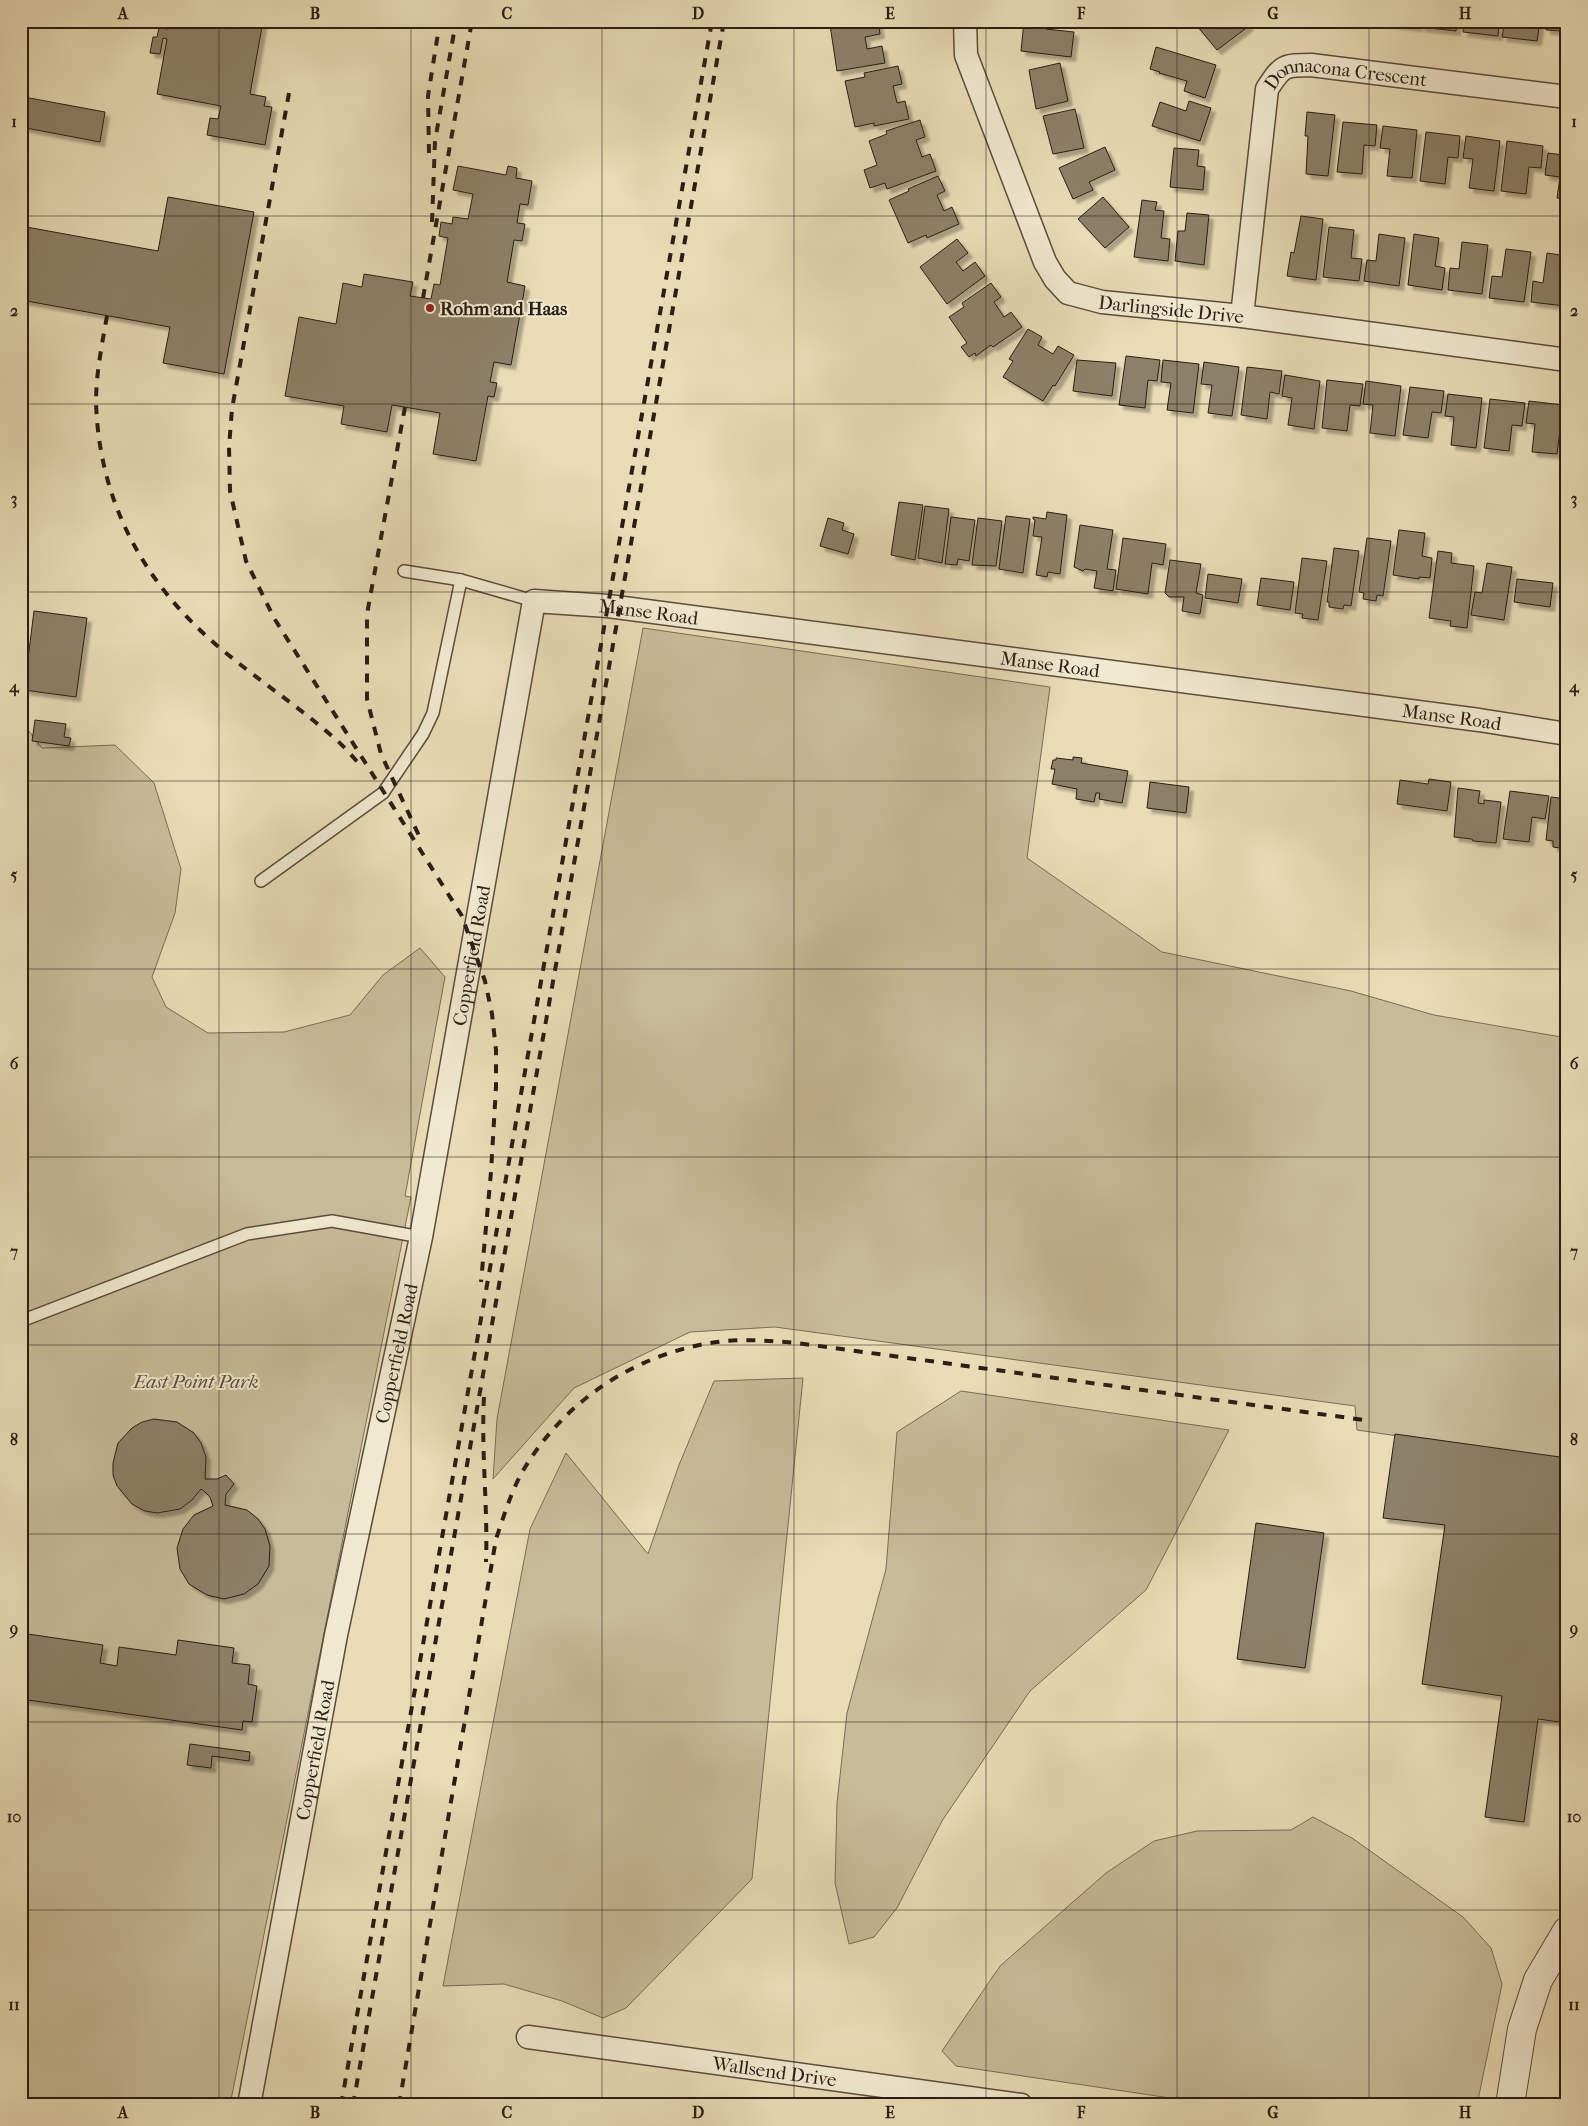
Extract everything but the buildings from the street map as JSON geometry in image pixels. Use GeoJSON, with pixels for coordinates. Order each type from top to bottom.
{"type":"FeatureCollection","features":[{"type":"Feature","properties":{"kind":"street","name":"Darlingside Drive"},"geometry":{"type":"LineString","coordinates":[[965,21],[966,56],[1045,262],[1055,279],[1068,293],[1102,302],[1242,316],[1567,360]]}},
{"type":"Feature","properties":{"kind":"street","name":"Donnacona Crescent"},"geometry":{"type":"LineString","coordinates":[[1242,316],[1267,90],[1277,73],[1288,65],[1311,65],[1567,97]]}},
{"type":"Feature","properties":{"kind":"street","name":"Manse Road"},"geometry":{"type":"LineString","coordinates":[[534,601],[608,606],[1460,718],[1567,734]]}},
{"type":"Feature","properties":{"kind":"street","name":"Copperfield Road"},"geometry":{"type":"LineString","coordinates":[[249,2105],[336,1635],[421,1237],[534,601]]}},
{"type":"Feature","properties":{"kind":"street"},"geometry":{"type":"LineString","coordinates":[[1510,2105],[1522,2029],[1538,1980],[1564,1942]]}},
{"type":"Feature","properties":{"kind":"street","name":"Wallsend Drive"},"geometry":{"type":"LineString","coordinates":[[528,2037],[1021,2105]]}},
{"type":"Feature","properties":{"kind":"lane"},"geometry":{"type":"LineString","coordinates":[[404,571],[461,580],[534,601]]}},
{"type":"Feature","properties":{"kind":"lane"},"geometry":{"type":"LineString","coordinates":[[261,881],[383,793],[423,734],[433,713],[461,580]]}},
{"type":"Feature","properties":{"kind":"lane"},"geometry":{"type":"LineString","coordinates":[[21,1321],[247,1234],[332,1221],[421,1237]]}},
{"type":"Feature","properties":{"kind":"green space"},"geometry":{"type":"Polygon","coordinates":[[[643,628],[1050,687],[1027,858],[1162,952],[1351,991],[1434,1015],[1567,1038],[1567,1461],[1357,1430],[1355,1406],[775,1327],[690,1332],[574,1388],[493,1479],[497,1419],[643,628]]]}},
{"type":"Feature","properties":{"kind":"green space","name":"East Point Park"},"geometry":{"type":"Polygon","coordinates":[[[21,721],[42,748],[115,745],[154,783],[181,869],[175,913],[152,977],[166,1007],[208,1033],[284,1032],[350,1015],[383,975],[420,948],[445,977],[405,1196],[411,1197],[230,2105],[21,2105],[21,721]]]}},
{"type":"Feature","properties":{"kind":"green space"},"geometry":{"type":"Polygon","coordinates":[[[803,1378],[752,1879],[626,2008],[603,2018],[562,2001],[504,1984],[443,1986],[530,1529],[566,1453],[648,1554],[679,1465],[714,1381],[803,1378]]]}},
{"type":"Feature","properties":{"kind":"green space"},"geometry":{"type":"Polygon","coordinates":[[[961,1391],[1229,1430],[1146,1590],[1030,1691],[942,1821],[897,1908],[874,1937],[849,1944],[835,1883],[837,1803],[847,1713],[886,1569],[897,1432],[961,1391]]]}},
{"type":"Feature","properties":{"kind":"green space"},"geometry":{"type":"Polygon","coordinates":[[[1313,1817],[1352,1838],[1463,1917],[1491,1948],[1502,1984],[1477,2105],[1217,2105],[956,2066],[942,2051],[1000,1966],[1106,1873],[1154,1841],[1197,1831],[1291,1830],[1313,1817]]]}},
{"type":"Feature","properties":{"kind":"railway"},"geometry":{"type":"LineString","coordinates":[[429,153],[428,96],[440,21]]}},
{"type":"Feature","properties":{"kind":"railway"},"geometry":{"type":"LineString","coordinates":[[432,222],[435,141],[456,21]]}},
{"type":"Feature","properties":{"kind":"railway"},"geometry":{"type":"LineString","coordinates":[[423,298],[472,21]]}},
{"type":"Feature","properties":{"kind":"railway"},"geometry":{"type":"LineString","coordinates":[[341,2105],[712,21]]}},
{"type":"Feature","properties":{"kind":"railway"},"geometry":{"type":"LineString","coordinates":[[353,2105],[724,21]]}},
{"type":"Feature","properties":{"kind":"railway"},"geometry":{"type":"LineString","coordinates":[[289,93],[232,409],[229,447],[230,491],[246,561],[274,618],[462,916],[485,981],[492,1014],[496,1050],[496,1087],[491,1172],[481,1282]]}},
{"type":"Feature","properties":{"kind":"railway"},"geometry":{"type":"LineString","coordinates":[[107,316],[96,391],[99,440],[106,476],[132,542],[151,573],[198,628],[239,664],[320,726],[341,744],[362,767]]}},
{"type":"Feature","properties":{"kind":"railway"},"geometry":{"type":"LineString","coordinates":[[405,407],[367,614],[367,699],[381,754],[421,840]]}},
{"type":"Feature","properties":{"kind":"railway"},"geometry":{"type":"LineString","coordinates":[[399,2105],[496,1539],[515,1486],[542,1443],[562,1420],[585,1399],[610,1381],[636,1366],[694,1346],[725,1341],[761,1340],[797,1343],[1364,1420]]}},
{"type":"Feature","properties":{"kind":"railway"},"geometry":{"type":"LineString","coordinates":[[484,1397],[486,1562]]}},
{"type":"Feature","properties":{"kind":"place","name":"Rohm and Haas"},"geometry":{"type":"Point","coordinates":[430,308]}}]}
